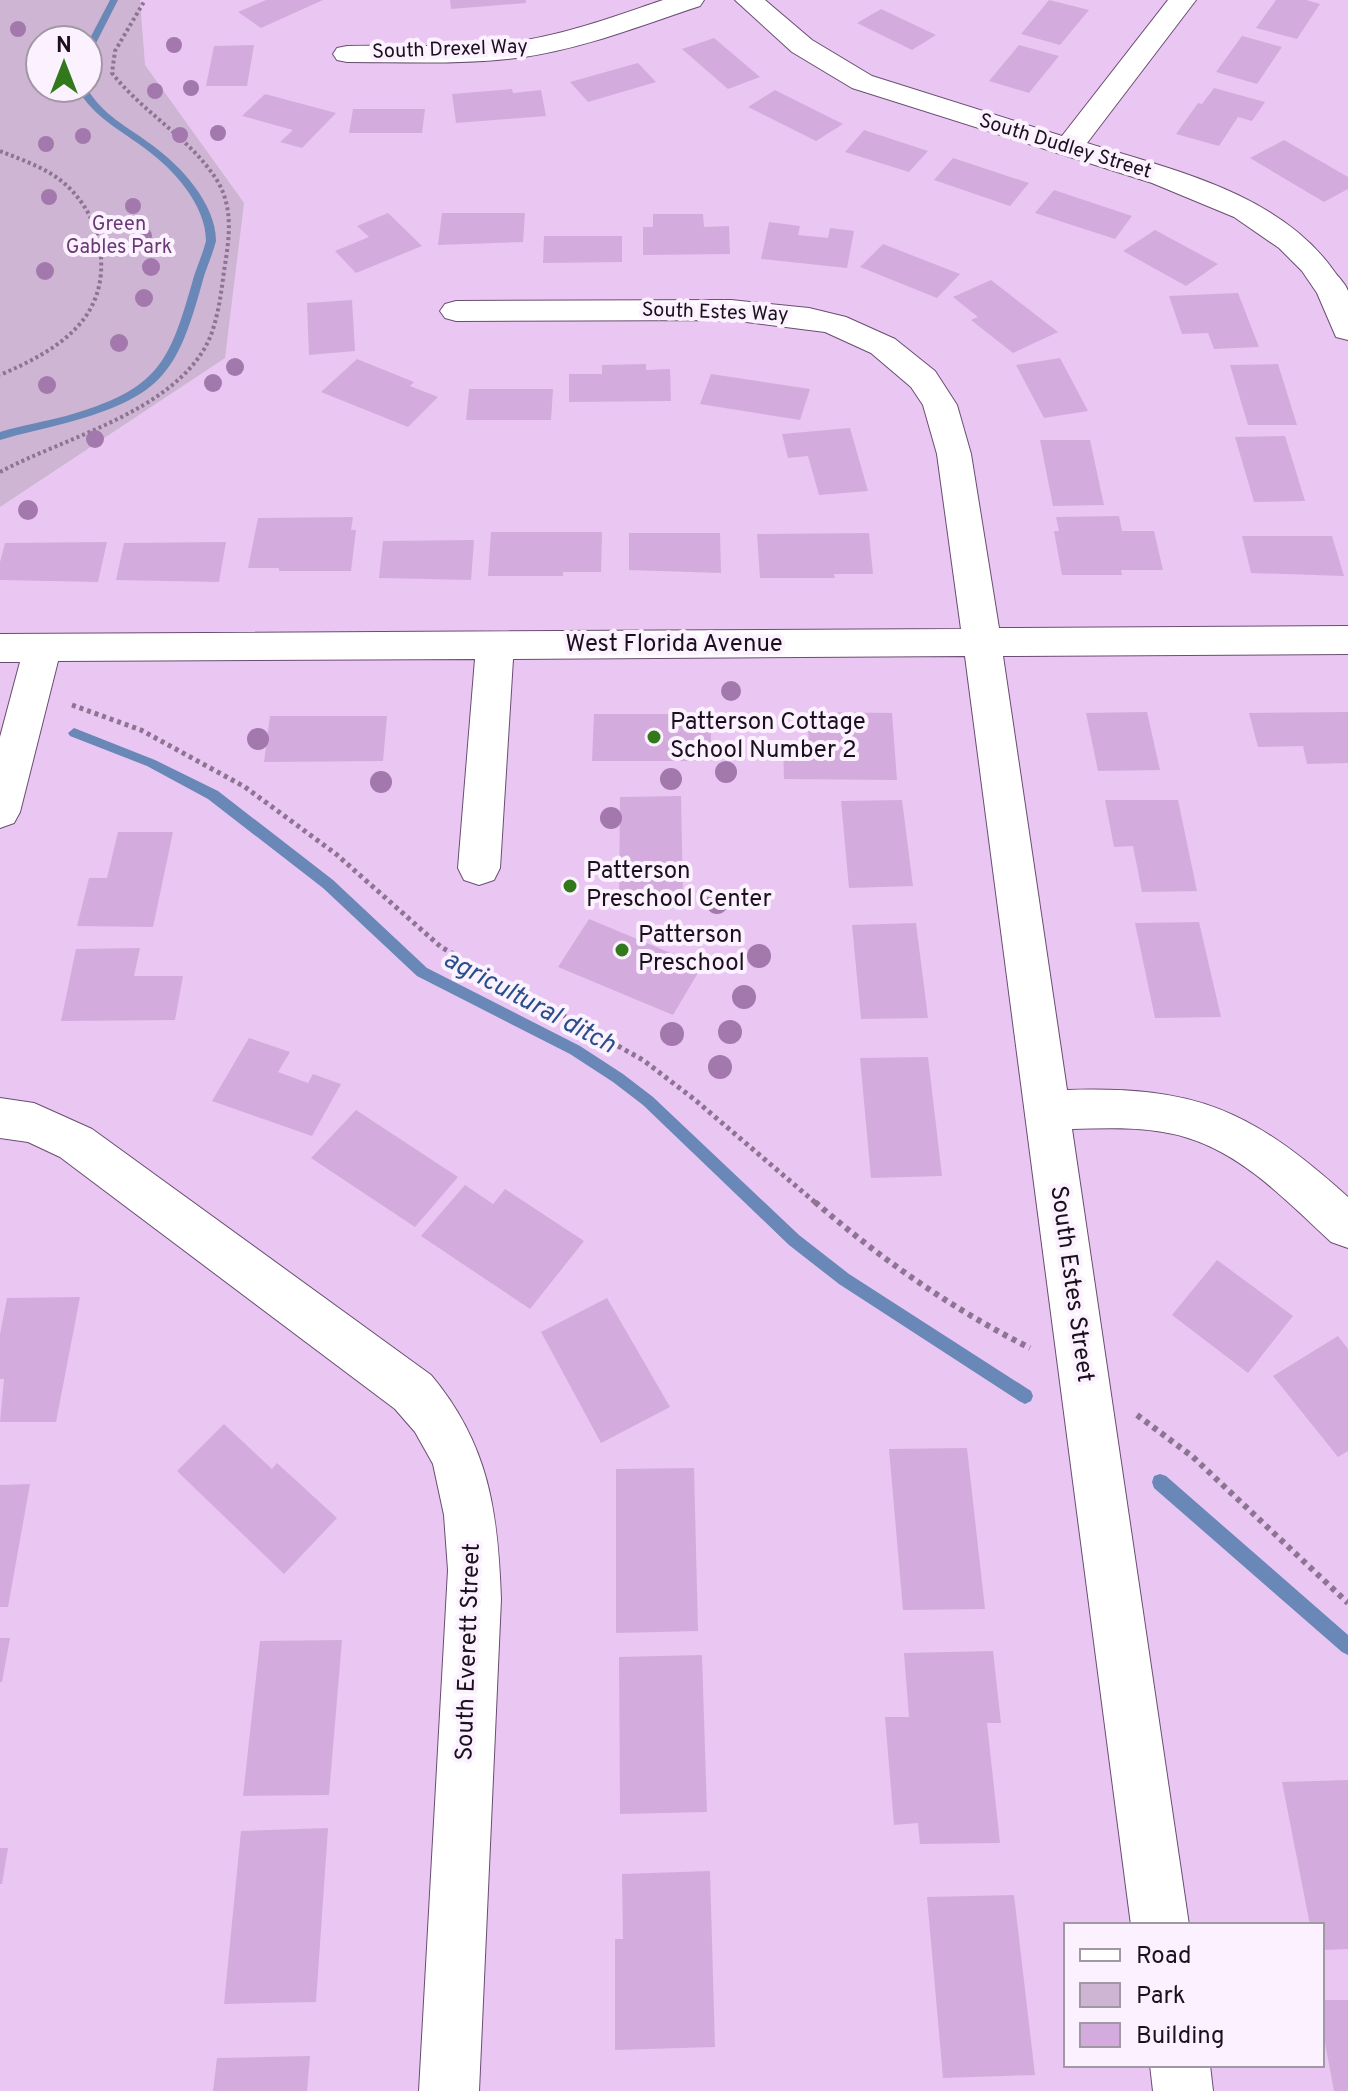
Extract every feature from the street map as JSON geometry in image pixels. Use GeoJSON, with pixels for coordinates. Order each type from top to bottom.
{"type":"FeatureCollection","features":[{"type":"Feature","properties":{"kind":"street","name":"South Drexel Way"},"geometry":{"type":"LineString","coordinates":[[347,54],[520,49],[582,36],[690,0]]}},
{"type":"Feature","properties":{"kind":"street","name":"South Dudley Street"},"geometry":{"type":"LineString","coordinates":[[749,0],[822,61],[862,82],[1214,196],[1269,225],[1313,264],[1333,293],[1348,330]]}},
{"type":"Feature","properties":{"kind":"street"},"geometry":{"type":"LineString","coordinates":[[1068,148],[1182,0]]}},
{"type":"Feature","properties":{"kind":"street","name":"South Estes Way"},"geometry":{"type":"LineString","coordinates":[[456,311],[772,312],[835,324],[883,346],[923,379],[947,422],[982,643]]}},
{"type":"Feature","properties":{"kind":"street","name":"West Florida Avenue"},"geometry":{"type":"LineString","coordinates":[[0,648],[1348,640]]}},
{"type":"Feature","properties":{"kind":"street","name":"South Estes Street"},"geometry":{"type":"LineString","coordinates":[[982,643],[1160,1923]]}},
{"type":"Feature","properties":{"kind":"street"},"geometry":{"type":"LineString","coordinates":[[479,868],[495,646]]}},
{"type":"Feature","properties":{"kind":"street"},"geometry":{"type":"LineString","coordinates":[[0,812],[43,648]]}},
{"type":"Feature","properties":{"kind":"street"},"geometry":{"type":"LineString","coordinates":[[1046,1110],[1136,1109],[1193,1119],[1259,1153],[1348,1227]]}},
{"type":"Feature","properties":{"kind":"street","name":"South Everett Street"},"geometry":{"type":"LineString","coordinates":[[0,1118],[52,1130],[76,1143],[413,1392],[426,1406],[457,1456],[467,1488],[472,1526],[475,1599],[449,2091]]}},
{"type":"Feature","properties":{"kind":"street"},"geometry":{"type":"LineString","coordinates":[[1180,2067],[1183,2091]]}},
{"type":"Feature","properties":{"kind":"path"},"geometry":{"type":"LineString","coordinates":[[0,472],[168,389],[200,356],[211,333],[225,263],[231,212],[228,203],[193,153],[139,105],[112,73],[115,51],[145,0]]}},
{"type":"Feature","properties":{"kind":"path"},"geometry":{"type":"LineString","coordinates":[[0,151],[40,168],[74,192],[95,227],[102,273],[97,302],[76,331],[36,357],[0,375]]}},
{"type":"Feature","properties":{"kind":"path"},"geometry":{"type":"LineString","coordinates":[[31,695],[113,718],[155,736],[264,801],[312,834],[413,927],[441,947],[643,1060],[694,1099],[862,1243],[976,1321],[1022,1343]]}},
{"type":"Feature","properties":{"kind":"path"},"geometry":{"type":"LineString","coordinates":[[1137,1415],[1193,1457],[1348,1603]]}},
{"type":"Feature","properties":{"kind":"green space","name":"Green Gables Park"},"geometry":{"type":"Polygon","coordinates":[[[0,0],[140,0],[145,65],[244,203],[225,358],[0,507],[0,0]]]}},
{"type":"Feature","properties":{"kind":"building"},"geometry":{"type":"Polygon","coordinates":[[[266,0],[323,0],[261,28],[238,12],[266,0]]]}},
{"type":"Feature","properties":{"kind":"building"},"geometry":{"type":"Polygon","coordinates":[[[450,0],[526,0],[526,3],[451,9],[450,0]]]}},
{"type":"Feature","properties":{"kind":"building"},"geometry":{"type":"Polygon","coordinates":[[[1049,0],[1089,10],[1060,45],[1021,34],[1049,0]]]}},
{"type":"Feature","properties":{"kind":"building"},"geometry":{"type":"Polygon","coordinates":[[[1276,0],[1306,0],[1320,4],[1297,39],[1256,28],[1276,0]]]}},
{"type":"Feature","properties":{"kind":"building"},"geometry":{"type":"Polygon","coordinates":[[[881,9],[936,35],[912,50],[857,23],[881,9]]]}},
{"type":"Feature","properties":{"kind":"building"},"geometry":{"type":"Polygon","coordinates":[[[1242,36],[1282,47],[1257,84],[1216,72],[1242,36]]]}},
{"type":"Feature","properties":{"kind":"building"},"geometry":{"type":"Polygon","coordinates":[[[714,38],[760,77],[728,89],[682,49],[714,38]]]}},
{"type":"Feature","properties":{"kind":"building"},"geometry":{"type":"Polygon","coordinates":[[[254,45],[247,86],[206,86],[214,46],[254,45]]]}},
{"type":"Feature","properties":{"kind":"building"},"geometry":{"type":"Polygon","coordinates":[[[1019,45],[1059,56],[1029,93],[989,81],[1019,45]]]}},
{"type":"Feature","properties":{"kind":"building"},"geometry":{"type":"Polygon","coordinates":[[[638,63],[656,82],[588,102],[570,82],[638,63]]]}},
{"type":"Feature","properties":{"kind":"building"},"geometry":{"type":"Polygon","coordinates":[[[1214,88],[1265,102],[1252,121],[1238,117],[1219,146],[1176,134],[1198,103],[1202,104],[1214,88]]]}},
{"type":"Feature","properties":{"kind":"building"},"geometry":{"type":"Polygon","coordinates":[[[512,89],[513,93],[541,90],[546,116],[456,123],[452,94],[512,89]]]}},
{"type":"Feature","properties":{"kind":"building"},"geometry":{"type":"Polygon","coordinates":[[[775,90],[843,124],[816,141],[748,107],[775,90]]]}},
{"type":"Feature","properties":{"kind":"building"},"geometry":{"type":"Polygon","coordinates":[[[265,94],[336,113],[302,148],[280,142],[293,130],[242,116],[265,94]]]}},
{"type":"Feature","properties":{"kind":"building"},"geometry":{"type":"Polygon","coordinates":[[[353,109],[425,109],[422,133],[349,133],[353,109]]]}},
{"type":"Feature","properties":{"kind":"building"},"geometry":{"type":"Polygon","coordinates":[[[864,130],[928,151],[909,172],[845,152],[864,130]]]}},
{"type":"Feature","properties":{"kind":"building"},"geometry":{"type":"Polygon","coordinates":[[[1284,140],[1348,177],[1348,189],[1324,202],[1250,158],[1284,140]]]}},
{"type":"Feature","properties":{"kind":"building"},"geometry":{"type":"Polygon","coordinates":[[[953,158],[1029,183],[1010,206],[934,180],[953,158]]]}},
{"type":"Feature","properties":{"kind":"building"},"geometry":{"type":"Polygon","coordinates":[[[1054,190],[1132,216],[1115,239],[1035,213],[1054,190]]]}},
{"type":"Feature","properties":{"kind":"building"},"geometry":{"type":"Polygon","coordinates":[[[388,213],[422,246],[356,273],[335,251],[369,237],[357,226],[388,213]]]}},
{"type":"Feature","properties":{"kind":"building"},"geometry":{"type":"Polygon","coordinates":[[[442,213],[525,213],[523,242],[438,245],[442,213]]]}},
{"type":"Feature","properties":{"kind":"building"},"geometry":{"type":"Polygon","coordinates":[[[653,214],[703,214],[704,227],[729,226],[730,254],[643,255],[643,227],[653,227],[653,214]]]}},
{"type":"Feature","properties":{"kind":"building"},"geometry":{"type":"Polygon","coordinates":[[[769,222],[800,226],[798,235],[828,238],[830,228],[854,231],[847,268],[761,259],[769,222]]]}},
{"type":"Feature","properties":{"kind":"building"},"geometry":{"type":"Polygon","coordinates":[[[1155,230],[1218,264],[1186,286],[1123,251],[1155,230]]]}},
{"type":"Feature","properties":{"kind":"building"},"geometry":{"type":"Polygon","coordinates":[[[544,236],[622,236],[622,262],[543,263],[544,236]]]}},
{"type":"Feature","properties":{"kind":"building"},"geometry":{"type":"Polygon","coordinates":[[[883,244],[960,274],[937,298],[860,267],[883,244]]]}},
{"type":"Feature","properties":{"kind":"building"},"geometry":{"type":"Polygon","coordinates":[[[991,280],[1058,332],[1013,353],[971,320],[978,317],[953,297],[991,280]]]}},
{"type":"Feature","properties":{"kind":"building"},"geometry":{"type":"Polygon","coordinates":[[[1238,293],[1259,347],[1214,349],[1208,333],[1182,334],[1169,296],[1238,293]]]}},
{"type":"Feature","properties":{"kind":"building"},"geometry":{"type":"Polygon","coordinates":[[[352,300],[355,351],[309,355],[307,303],[352,300]]]}},
{"type":"Feature","properties":{"kind":"building"},"geometry":{"type":"Polygon","coordinates":[[[1060,358],[1088,411],[1044,418],[1016,365],[1060,358]]]}},
{"type":"Feature","properties":{"kind":"building"},"geometry":{"type":"Polygon","coordinates":[[[357,359],[414,382],[410,386],[438,397],[408,427],[321,392],[357,359]]]}},
{"type":"Feature","properties":{"kind":"building"},"geometry":{"type":"Polygon","coordinates":[[[646,364],[646,370],[670,369],[671,401],[569,402],[569,374],[602,374],[602,365],[646,364]]]}},
{"type":"Feature","properties":{"kind":"building"},"geometry":{"type":"Polygon","coordinates":[[[1278,364],[1297,425],[1248,425],[1230,365],[1278,364]]]}},
{"type":"Feature","properties":{"kind":"building"},"geometry":{"type":"Polygon","coordinates":[[[711,374],[810,389],[800,420],[700,404],[711,374]]]}},
{"type":"Feature","properties":{"kind":"building"},"geometry":{"type":"Polygon","coordinates":[[[469,389],[553,389],[551,420],[466,420],[469,389]]]}},
{"type":"Feature","properties":{"kind":"building"},"geometry":{"type":"Polygon","coordinates":[[[850,428],[868,491],[819,495],[808,456],[788,458],[782,434],[850,428]]]}},
{"type":"Feature","properties":{"kind":"building"},"geometry":{"type":"Polygon","coordinates":[[[1285,436],[1305,501],[1254,502],[1235,437],[1285,436]]]}},
{"type":"Feature","properties":{"kind":"building"},"geometry":{"type":"Polygon","coordinates":[[[1040,440],[1090,440],[1104,505],[1053,506],[1040,440]]]}},
{"type":"Feature","properties":{"kind":"building"},"geometry":{"type":"Polygon","coordinates":[[[1119,516],[1122,531],[1154,531],[1163,570],[1121,570],[1122,575],[1062,575],[1054,531],[1059,531],[1056,517],[1119,516]]]}},
{"type":"Feature","properties":{"kind":"building"},"geometry":{"type":"Polygon","coordinates":[[[353,517],[351,530],[356,530],[351,571],[248,568],[258,518],[353,517]]]}},
{"type":"Feature","properties":{"kind":"building"},"geometry":{"type":"Polygon","coordinates":[[[491,532],[602,532],[601,572],[563,572],[563,576],[488,576],[491,532]]]}},
{"type":"Feature","properties":{"kind":"building"},"geometry":{"type":"Polygon","coordinates":[[[629,533],[720,533],[721,573],[629,570],[629,533]]]}},
{"type":"Feature","properties":{"kind":"building"},"geometry":{"type":"Polygon","coordinates":[[[869,533],[873,574],[834,574],[835,578],[760,578],[757,534],[869,533]]]}},
{"type":"Feature","properties":{"kind":"building"},"geometry":{"type":"Polygon","coordinates":[[[1242,536],[1332,536],[1344,576],[1251,573],[1242,536]]]}},
{"type":"Feature","properties":{"kind":"building"},"geometry":{"type":"Polygon","coordinates":[[[474,540],[471,580],[379,578],[383,541],[474,540]]]}},
{"type":"Feature","properties":{"kind":"building"},"geometry":{"type":"Polygon","coordinates":[[[107,542],[98,582],[0,580],[0,562],[5,543],[107,542]]]}},
{"type":"Feature","properties":{"kind":"building"},"geometry":{"type":"Polygon","coordinates":[[[226,542],[219,582],[116,580],[124,543],[226,542]]]}},
{"type":"Feature","properties":{"kind":"building"},"geometry":{"type":"Polygon","coordinates":[[[807,712],[892,713],[897,780],[784,779],[783,742],[809,742],[807,712]]]}},
{"type":"Feature","properties":{"kind":"building"},"geometry":{"type":"Polygon","coordinates":[[[1147,712],[1160,770],[1098,771],[1086,713],[1147,712]]]}},
{"type":"Feature","properties":{"kind":"building"},"geometry":{"type":"Polygon","coordinates":[[[1348,712],[1348,763],[1307,764],[1303,746],[1258,747],[1249,713],[1348,712]]]}},
{"type":"Feature","properties":{"kind":"building"},"geometry":{"type":"Polygon","coordinates":[[[594,714],[711,714],[711,761],[592,761],[594,714]]]}},
{"type":"Feature","properties":{"kind":"building"},"geometry":{"type":"Polygon","coordinates":[[[270,716],[387,716],[383,761],[264,762],[270,716]]]}},
{"type":"Feature","properties":{"kind":"building"},"geometry":{"type":"Polygon","coordinates":[[[681,796],[683,897],[619,897],[620,797],[681,796]]]}},
{"type":"Feature","properties":{"kind":"building"},"geometry":{"type":"Polygon","coordinates":[[[902,800],[913,886],[849,888],[841,801],[902,800]]]}},
{"type":"Feature","properties":{"kind":"building"},"geometry":{"type":"Polygon","coordinates":[[[1105,800],[1178,800],[1197,891],[1142,892],[1133,846],[1114,847],[1105,800]]]}},
{"type":"Feature","properties":{"kind":"building"},"geometry":{"type":"Polygon","coordinates":[[[118,832],[173,832],[153,927],[77,926],[89,878],[107,878],[118,832]]]}},
{"type":"Feature","properties":{"kind":"building"},"geometry":{"type":"Polygon","coordinates":[[[589,919],[702,966],[673,1015],[558,967],[589,919]]]}},
{"type":"Feature","properties":{"kind":"building"},"geometry":{"type":"Polygon","coordinates":[[[1199,922],[1221,1017],[1155,1018],[1135,923],[1199,922]]]}},
{"type":"Feature","properties":{"kind":"building"},"geometry":{"type":"Polygon","coordinates":[[[916,923],[928,1018],[861,1019],[852,925],[916,923]]]}},
{"type":"Feature","properties":{"kind":"building"},"geometry":{"type":"Polygon","coordinates":[[[140,948],[134,976],[183,976],[175,1020],[61,1021],[76,949],[140,948]]]}},
{"type":"Feature","properties":{"kind":"building"},"geometry":{"type":"Polygon","coordinates":[[[249,1038],[290,1052],[278,1072],[308,1083],[313,1074],[341,1084],[312,1136],[212,1101],[249,1038]]]}},
{"type":"Feature","properties":{"kind":"building"},"geometry":{"type":"Polygon","coordinates":[[[928,1057],[942,1176],[871,1178],[860,1058],[928,1057]]]}},
{"type":"Feature","properties":{"kind":"building"},"geometry":{"type":"Polygon","coordinates":[[[356,1110],[458,1177],[415,1227],[311,1158],[356,1110]]]}},
{"type":"Feature","properties":{"kind":"building"},"geometry":{"type":"Polygon","coordinates":[[[465,1185],[493,1204],[505,1189],[584,1241],[530,1309],[421,1236],[465,1185]]]}},
{"type":"Feature","properties":{"kind":"building"},"geometry":{"type":"Polygon","coordinates":[[[1217,1260],[1293,1316],[1248,1373],[1172,1315],[1217,1260]]]}},
{"type":"Feature","properties":{"kind":"building"},"geometry":{"type":"Polygon","coordinates":[[[80,1297],[56,1422],[0,1422],[4,1379],[0,1379],[0,1334],[7,1298],[80,1297]]]}},
{"type":"Feature","properties":{"kind":"building"},"geometry":{"type":"Polygon","coordinates":[[[607,1298],[670,1407],[601,1443],[541,1332],[607,1298]]]}},
{"type":"Feature","properties":{"kind":"building"},"geometry":{"type":"Polygon","coordinates":[[[1338,1336],[1348,1349],[1348,1451],[1338,1457],[1273,1376],[1338,1336]]]}},
{"type":"Feature","properties":{"kind":"building"},"geometry":{"type":"Polygon","coordinates":[[[224,1424],[272,1469],[277,1463],[337,1518],[284,1574],[177,1471],[224,1424]]]}},
{"type":"Feature","properties":{"kind":"building"},"geometry":{"type":"Polygon","coordinates":[[[967,1448],[985,1609],[903,1610],[889,1449],[967,1448]]]}},
{"type":"Feature","properties":{"kind":"building"},"geometry":{"type":"Polygon","coordinates":[[[694,1468],[698,1631],[616,1633],[616,1469],[694,1468]]]}},
{"type":"Feature","properties":{"kind":"building"},"geometry":{"type":"Polygon","coordinates":[[[30,1484],[8,1607],[0,1607],[0,1485],[30,1484]]]}},
{"type":"Feature","properties":{"kind":"building"},"geometry":{"type":"Polygon","coordinates":[[[0,1638],[10,1638],[2,1682],[0,1682],[0,1638]]]}},
{"type":"Feature","properties":{"kind":"building"},"geometry":{"type":"Polygon","coordinates":[[[342,1640],[329,1795],[243,1796],[260,1641],[342,1640]]]}},
{"type":"Feature","properties":{"kind":"building"},"geometry":{"type":"Polygon","coordinates":[[[993,1651],[1001,1723],[987,1723],[1000,1843],[920,1844],[918,1823],[894,1825],[885,1717],[909,1717],[904,1653],[993,1651]]]}},
{"type":"Feature","properties":{"kind":"building"},"geometry":{"type":"Polygon","coordinates":[[[702,1655],[707,1812],[620,1814],[619,1657],[702,1655]]]}},
{"type":"Feature","properties":{"kind":"building"},"geometry":{"type":"Polygon","coordinates":[[[1348,1780],[1348,1949],[1324,1950],[1324,1923],[1310,1923],[1282,1782],[1348,1780]]]}},
{"type":"Feature","properties":{"kind":"building"},"geometry":{"type":"Polygon","coordinates":[[[328,1828],[316,2002],[224,2004],[241,1831],[328,1828]]]}},
{"type":"Feature","properties":{"kind":"building"},"geometry":{"type":"Polygon","coordinates":[[[0,1848],[8,1848],[2,1884],[0,1884],[0,1848]]]}},
{"type":"Feature","properties":{"kind":"building"},"geometry":{"type":"Polygon","coordinates":[[[710,1871],[715,2047],[615,2050],[615,1939],[623,1939],[622,1874],[710,1871]]]}},
{"type":"Feature","properties":{"kind":"building"},"geometry":{"type":"Polygon","coordinates":[[[1014,1895],[1035,2075],[943,2078],[927,1897],[1014,1895]]]}},
{"type":"Feature","properties":{"kind":"building"},"geometry":{"type":"Polygon","coordinates":[[[1324,2000],[1348,2000],[1348,2091],[1334,2091],[1324,2038],[1324,2000]]]}},
{"type":"Feature","properties":{"kind":"building"},"geometry":{"type":"Polygon","coordinates":[[[310,2056],[307,2091],[213,2091],[217,2058],[310,2056]]]}},
{"type":"Feature","properties":{"kind":"waterway","name":"agricultural ditch"},"geometry":{"type":"LineString","coordinates":[[102,24],[114,0]]}},
{"type":"Feature","properties":{"kind":"waterway","name":"agricultural ditch"},"geometry":{"type":"LineString","coordinates":[[0,436],[96,411],[121,401],[157,375],[181,338],[211,241],[204,209],[182,180],[158,154],[109,120],[92,104]]}},
{"type":"Feature","properties":{"kind":"waterway","name":"agricultural ditch"},"geometry":{"type":"LineString","coordinates":[[74,733],[151,763],[213,795],[328,884],[422,972],[575,1050],[618,1078],[648,1101],[794,1240],[844,1279],[1025,1396]]}},
{"type":"Feature","properties":{"kind":"waterway","name":"agricultural ditch"},"geometry":{"type":"LineString","coordinates":[[1160,1482],[1348,1646]]}},
{"type":"Feature","properties":{"kind":"place","name":"Patterson Cottage School Number 2"},"geometry":{"type":"Point","coordinates":[654,737]}},
{"type":"Feature","properties":{"kind":"place","name":"Patterson Preschool Center"},"geometry":{"type":"Point","coordinates":[570,886]}},
{"type":"Feature","properties":{"kind":"place","name":"Patterson Preschool"},"geometry":{"type":"Point","coordinates":[622,950]}}]}
